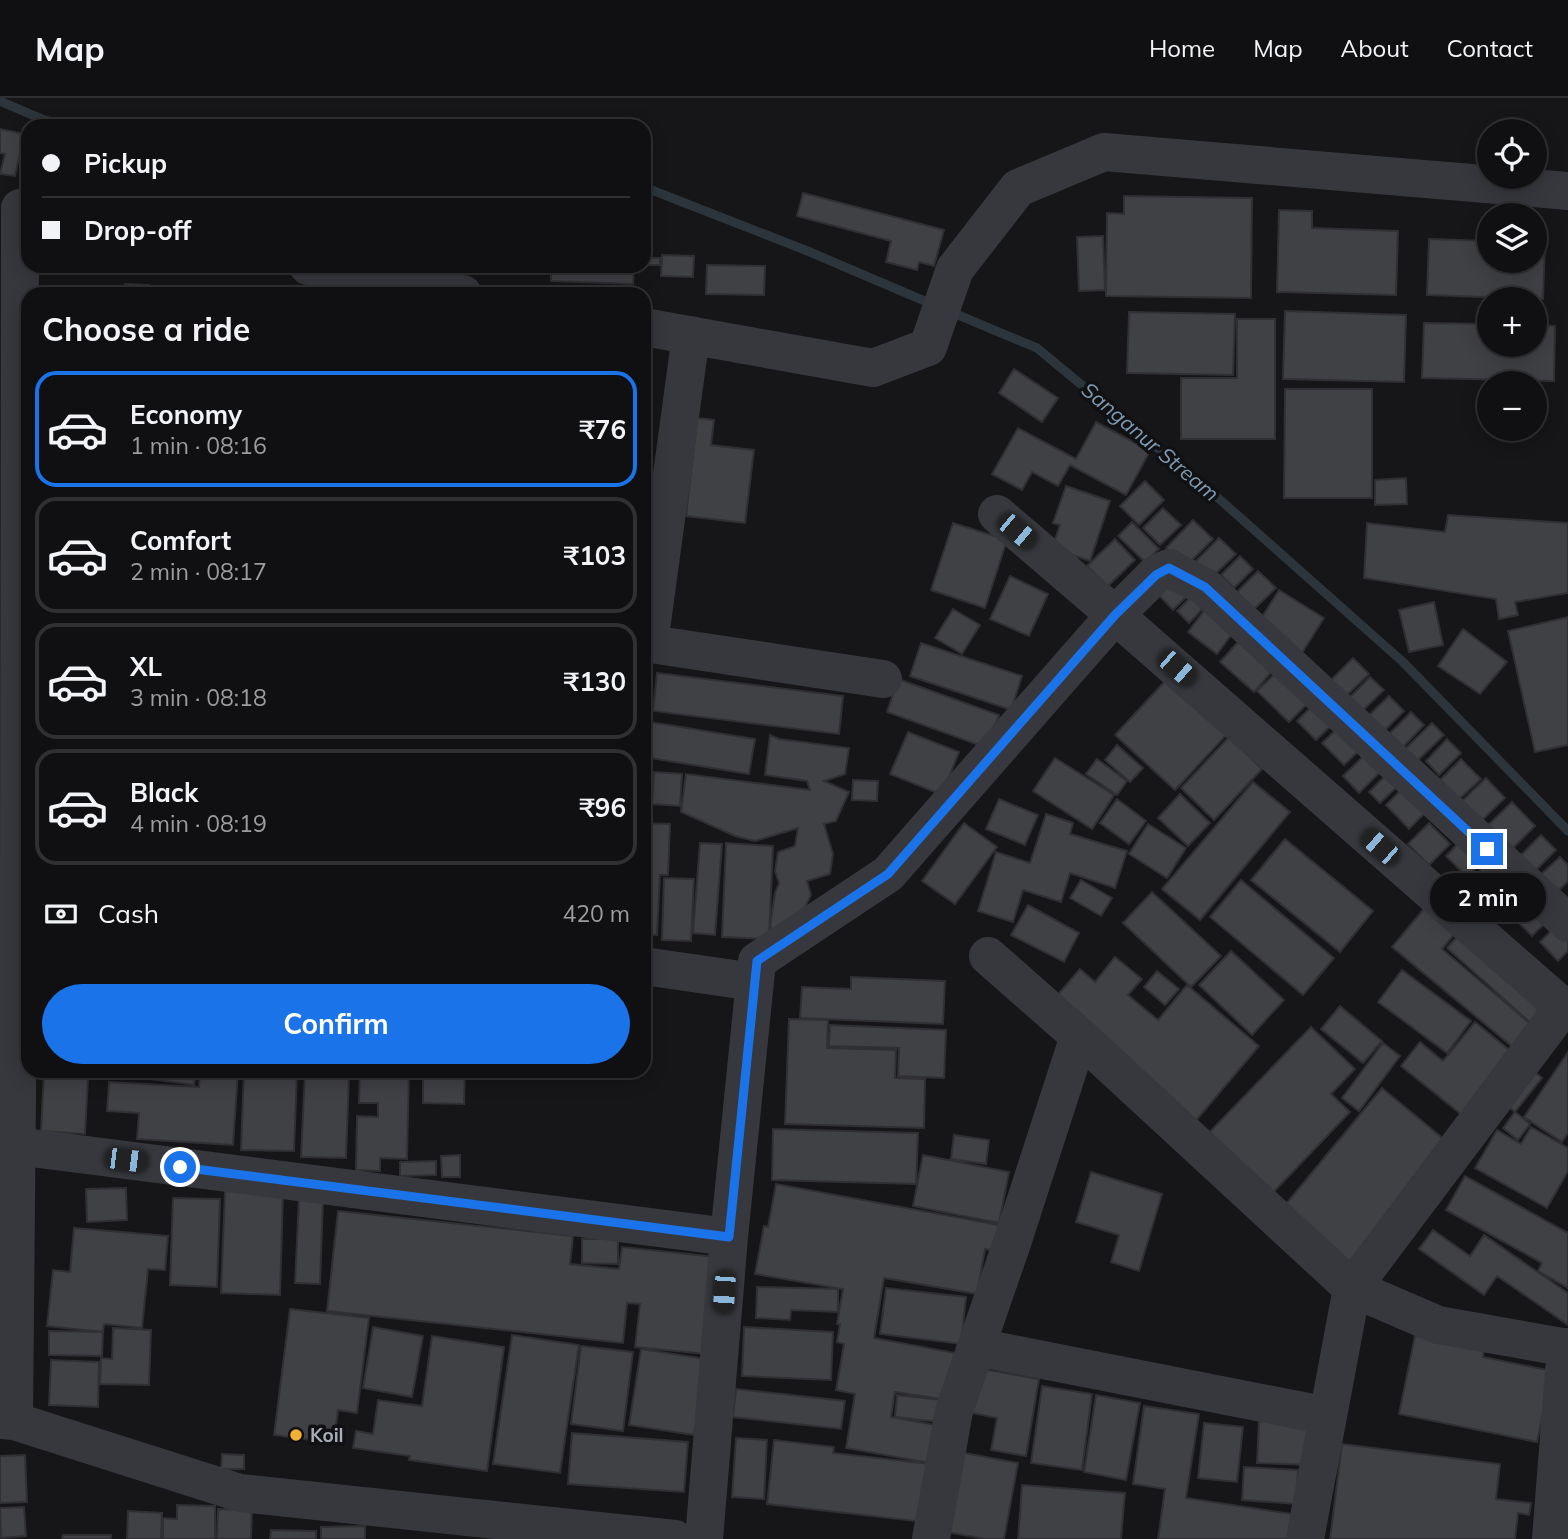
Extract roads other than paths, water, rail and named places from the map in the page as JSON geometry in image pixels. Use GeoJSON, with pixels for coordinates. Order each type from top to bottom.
{"type":"FeatureCollection","features":[{"type":"Feature","properties":{"kind":"street"},"geometry":{"type":"LineString","coordinates":[[651,328],[873,368],[928,347],[955,269],[1018,188],[1104,152],[1568,191]]}},
{"type":"Feature","properties":{"kind":"street"},"geometry":{"type":"LineString","coordinates":[[16,208],[10,462],[21,530]]}},
{"type":"Feature","properties":{"kind":"street"},"geometry":{"type":"LineString","coordinates":[[347,273],[424,287]]}},
{"type":"Feature","properties":{"kind":"street"},"geometry":{"type":"LineString","coordinates":[[651,615],[691,335]]}},
{"type":"Feature","properties":{"kind":"street"},"geometry":{"type":"LineString","coordinates":[[997,514],[1565,1009],[1352,1288],[1305,1539]]}},
{"type":"Feature","properties":{"kind":"street"},"geometry":{"type":"LineString","coordinates":[[704,1539],[729,1237],[757,961],[888,874],[1115,615],[1156,575],[1169,568],[1205,587],[1568,923]]}},
{"type":"Feature","properties":{"kind":"street"},"geometry":{"type":"LineString","coordinates":[[21,580],[9,707],[21,850]]}},
{"type":"Feature","properties":{"kind":"street"},"geometry":{"type":"LineString","coordinates":[[651,644],[883,679]]}},
{"type":"Feature","properties":{"kind":"street"},"geometry":{"type":"LineString","coordinates":[[21,952],[7,1421],[240,1493],[432,1526],[675,1539]]}},
{"type":"Feature","properties":{"kind":"street"},"geometry":{"type":"LineString","coordinates":[[988,956],[1352,1288],[1438,1325],[1567,1348],[1551,1539]]}},
{"type":"Feature","properties":{"kind":"street"},"geometry":{"type":"LineString","coordinates":[[651,967],[754,982]]}},
{"type":"Feature","properties":{"kind":"street"},"geometry":{"type":"LineString","coordinates":[[931,1539],[954,1411],[1079,1037]]}},
{"type":"Feature","properties":{"kind":"street"},"geometry":{"type":"LineString","coordinates":[[16,1146],[729,1237]]}},
{"type":"Feature","properties":{"kind":"street"},"geometry":{"type":"LineString","coordinates":[[977,1347],[1328,1416]]}},
{"type":"Feature","properties":{"kind":"waterway","name":"Sanganur Stream"},"geometry":{"type":"LineString","coordinates":[[0,101],[42,119]]}},
{"type":"Feature","properties":{"kind":"waterway","name":"Sanganur Stream"},"geometry":{"type":"LineString","coordinates":[[651,190],[810,252],[934,305]]}},
{"type":"Feature","properties":{"kind":"waterway","name":"Sanganur Stream"},"geometry":{"type":"LineString","coordinates":[[951,312],[1037,348],[1217,497],[1403,662],[1568,831]]}},
{"type":"Feature","properties":{"kind":"place","name":"Koil"},"geometry":{"type":"Point","coordinates":[296,1435]}}]}
